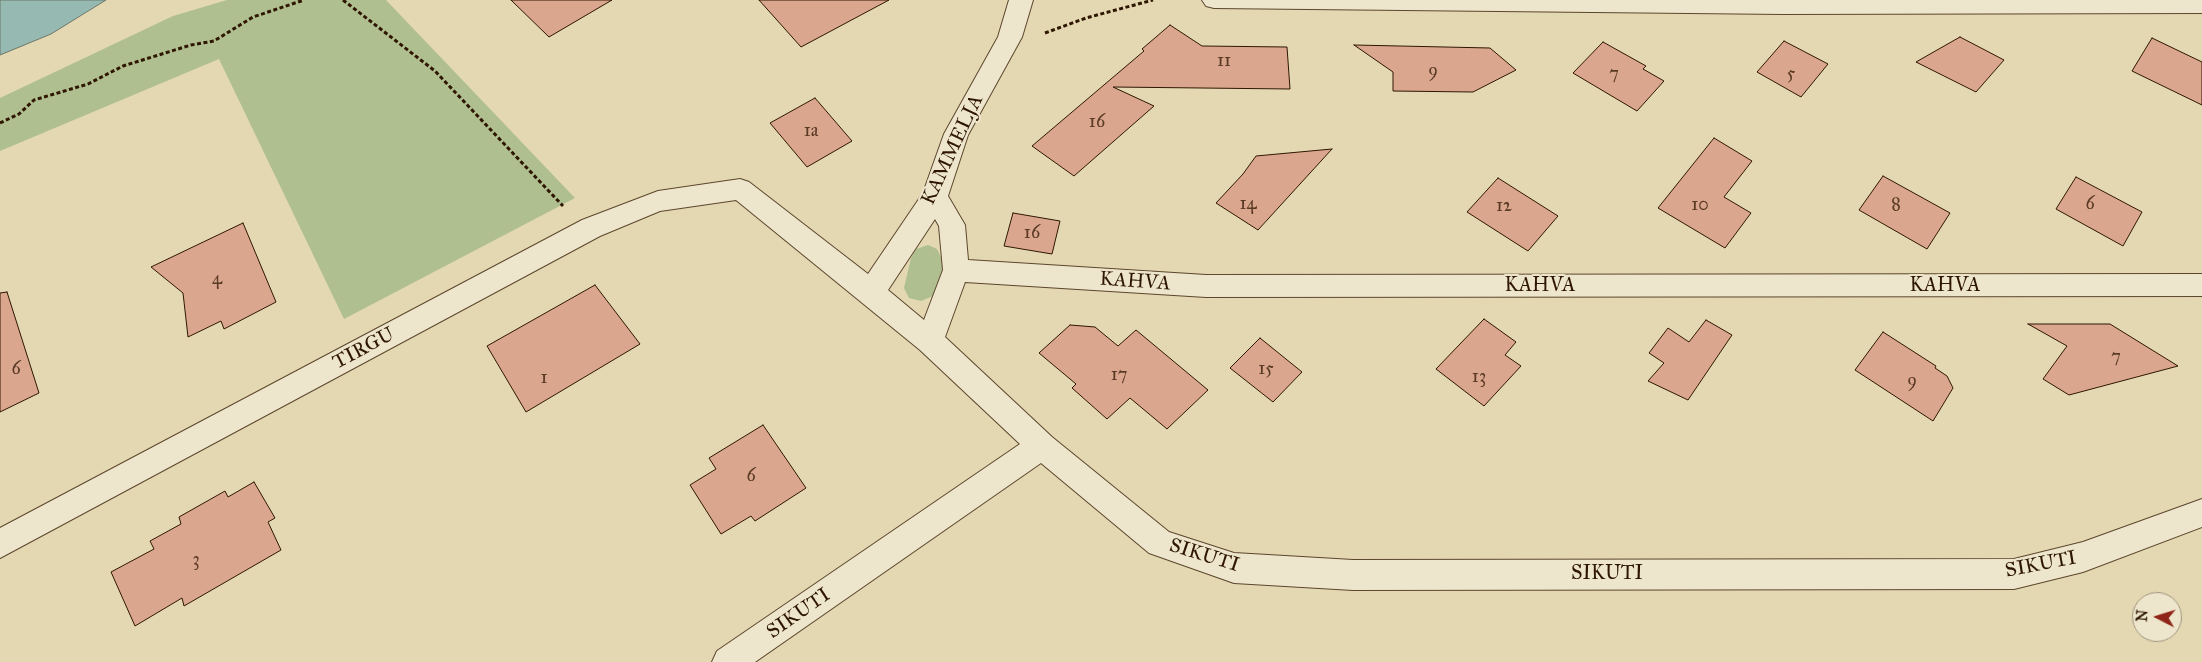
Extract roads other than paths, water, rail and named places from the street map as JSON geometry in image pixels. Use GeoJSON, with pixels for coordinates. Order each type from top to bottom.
{"type":"FeatureCollection","features":[{"type":"Feature","properties":{"kind":"street","name":"KAMMELJA"},"geometry":{"type":"LineString","coordinates":[[871,292],[935,197],[956,134],[1010,37],[1021,0]]}},
{"type":"Feature","properties":{"kind":"street"},"geometry":{"type":"LineString","coordinates":[[1214,0],[2202,4]]}},
{"type":"Feature","properties":{"kind":"street"},"geometry":{"type":"LineString","coordinates":[[2196,0],[2202,4]]}},
{"type":"Feature","properties":{"kind":"street","name":"TIRGU"},"geometry":{"type":"LineString","coordinates":[[0,544],[591,228],[658,201],[740,189],[871,292]]}},
{"type":"Feature","properties":{"kind":"street"},"geometry":{"type":"LineString","coordinates":[[871,292],[930,341],[956,270],[952,225],[935,197]]}},
{"type":"Feature","properties":{"kind":"street","name":"KAHVA"},"geometry":{"type":"LineString","coordinates":[[956,270],[1206,286],[2202,285]]}},
{"type":"Feature","properties":{"kind":"street","name":"SIKUTI"},"geometry":{"type":"LineString","coordinates":[[930,341],[1042,446],[1160,543],[1234,568],[1353,575],[2014,574],[2083,557],[2202,513]]}},
{"type":"Feature","properties":{"kind":"street","name":"SIKUTI"},"geometry":{"type":"LineString","coordinates":[[728,662],[1042,446]]}},
{"type":"Feature","properties":{"kind":"water"},"geometry":{"type":"Polygon","coordinates":[[[0,0],[106,0],[51,34],[0,55],[0,0]]]}}]}
